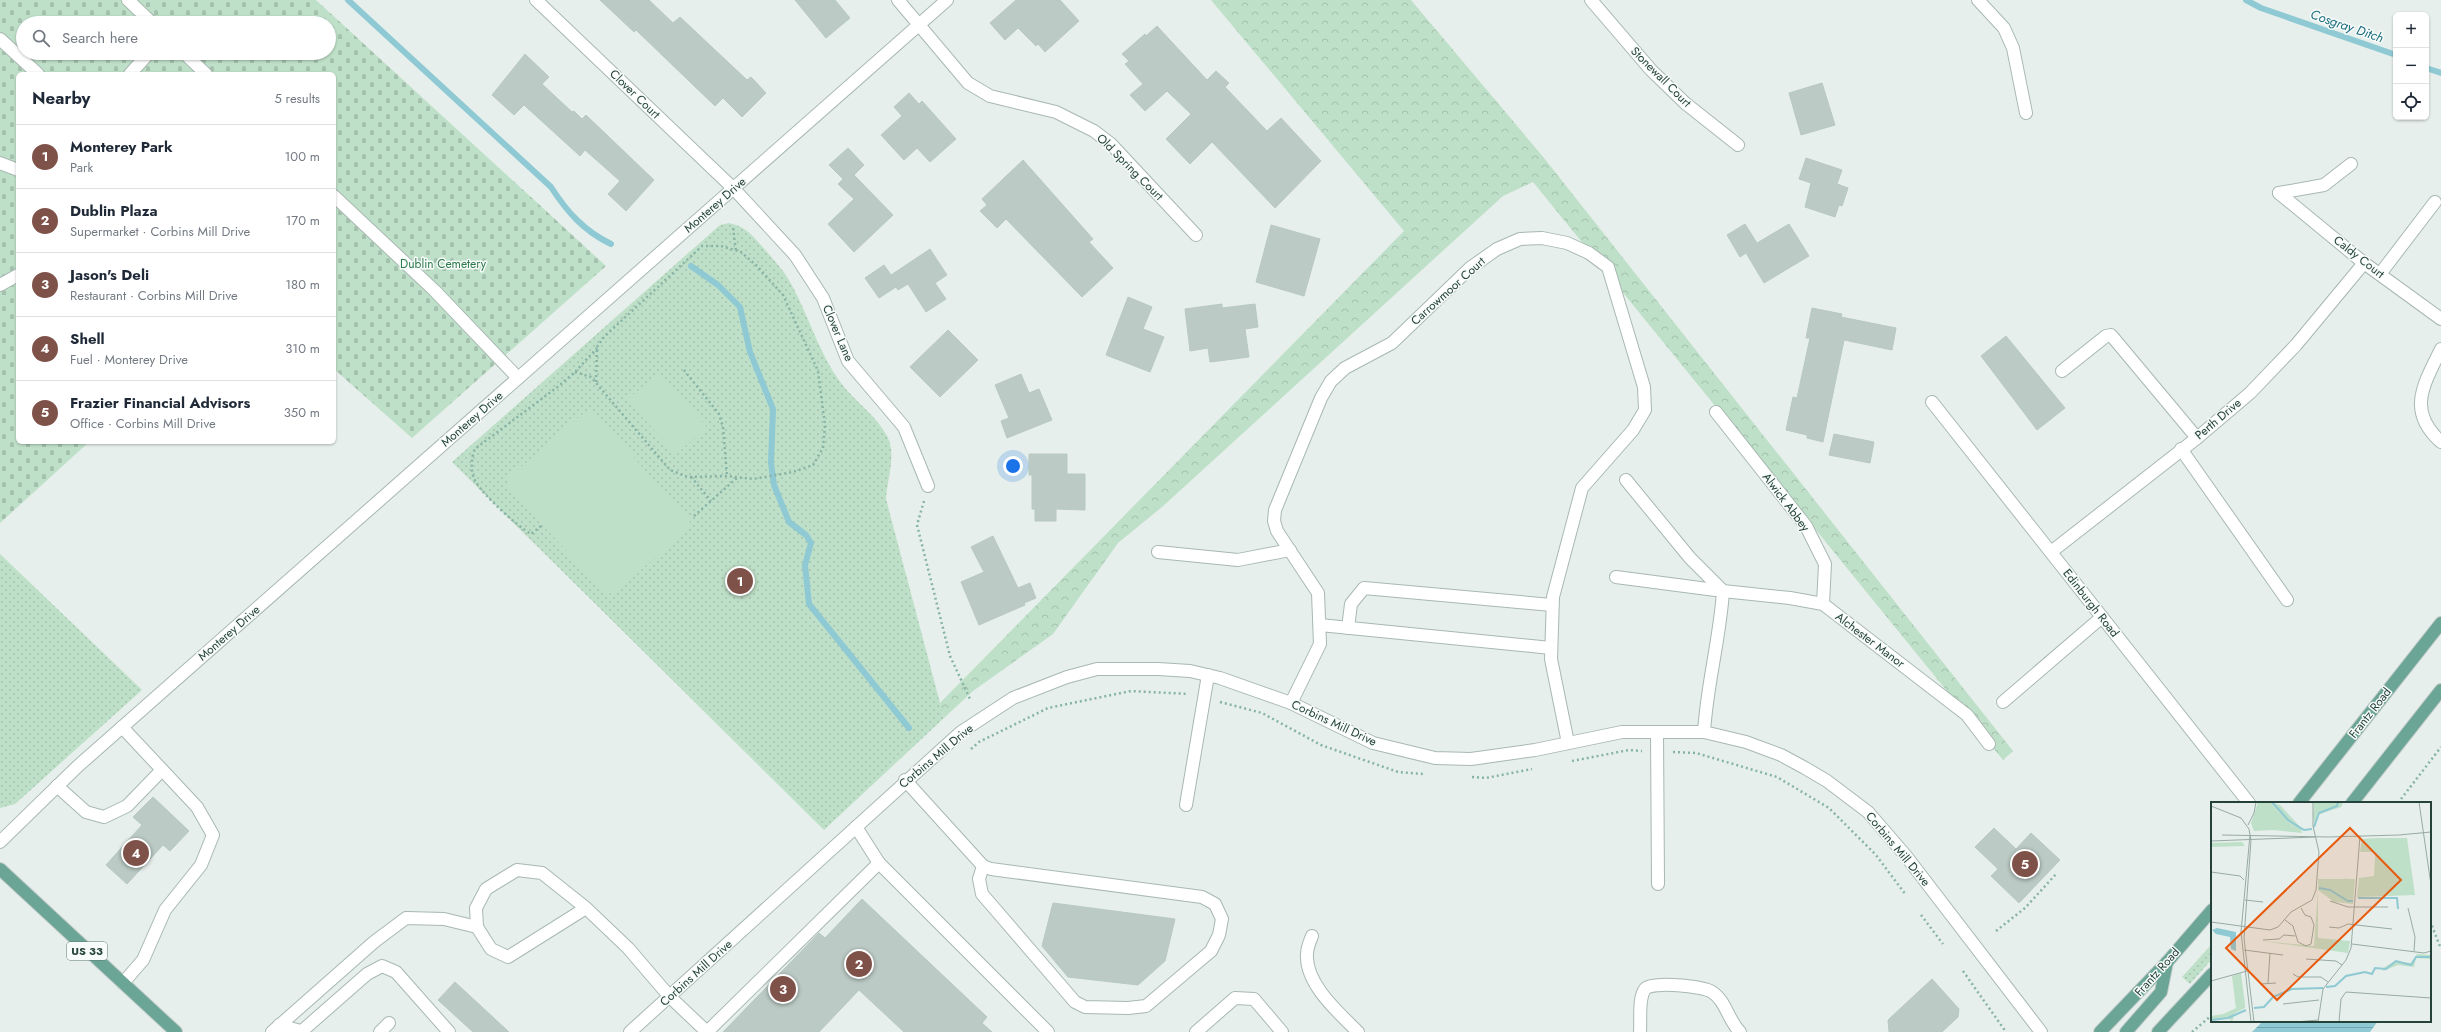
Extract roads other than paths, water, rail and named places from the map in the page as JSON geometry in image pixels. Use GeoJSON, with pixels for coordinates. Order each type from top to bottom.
{"type":"FeatureCollection","features":[{"type":"Feature","properties":{"kind":"main road","name":"Frantz Road"},"geometry":{"type":"LineString","coordinates":[[2300,802],[2441,623]]}},
{"type":"Feature","properties":{"kind":"main road"},"geometry":{"type":"LineString","coordinates":[[2353,802],[2441,690]]}},
{"type":"Feature","properties":{"kind":"main road","name":"US 33"},"geometry":{"type":"LineString","coordinates":[[0,869],[176,1032]]}},
{"type":"Feature","properties":{"kind":"main road","name":"Frantz Road"},"geometry":{"type":"LineString","coordinates":[[2100,1032],[2168,961],[2211,911]]}},
{"type":"Feature","properties":{"kind":"main road"},"geometry":{"type":"LineString","coordinates":[[2126,1032],[2161,992],[2168,961]]}},
{"type":"Feature","properties":{"kind":"main road"},"geometry":{"type":"LineString","coordinates":[[2158,1032],[2211,975]]}},
{"type":"Feature","properties":{"kind":"street"},"geometry":{"type":"LineString","coordinates":[[128,0],[145,16]]}},
{"type":"Feature","properties":{"kind":"street","name":"Clover Court"},"geometry":{"type":"LineString","coordinates":[[536,0],[734,188]]}},
{"type":"Feature","properties":{"kind":"street","name":"Old Spring Court"},"geometry":{"type":"LineString","coordinates":[[898,0],[958,72],[979,92],[1056,112],[1094,131],[1111,144],[1196,235]]}},
{"type":"Feature","properties":{"kind":"street","name":"Monterey Drive"},"geometry":{"type":"LineString","coordinates":[[0,842],[57,786],[122,727],[947,0]]}},
{"type":"Feature","properties":{"kind":"street","name":"Stonewall Court"},"geometry":{"type":"LineString","coordinates":[[1591,0],[1651,70],[1686,102],[1738,145]]}},
{"type":"Feature","properties":{"kind":"street"},"geometry":{"type":"LineString","coordinates":[[1978,0],[2004,28],[2013,48],[2026,113]]}},
{"type":"Feature","properties":{"kind":"street"},"geometry":{"type":"LineString","coordinates":[[0,39],[16,54]]}},
{"type":"Feature","properties":{"kind":"street"},"geometry":{"type":"LineString","coordinates":[[23,60],[36,72]]}},
{"type":"Feature","properties":{"kind":"street"},"geometry":{"type":"LineString","coordinates":[[132,72],[143,60]]}},
{"type":"Feature","properties":{"kind":"street"},"geometry":{"type":"LineString","coordinates":[[191,60],[204,72]]}},
{"type":"Feature","properties":{"kind":"street"},"geometry":{"type":"LineString","coordinates":[[0,163],[16,169]]}},
{"type":"Feature","properties":{"kind":"street","name":"Caldy Court"},"geometry":{"type":"LineString","coordinates":[[2351,164],[2324,185],[2279,193],[2364,263],[2441,319]]}},
{"type":"Feature","properties":{"kind":"street","name":"Clover Lane"},"geometry":{"type":"LineString","coordinates":[[734,188],[795,255],[811,278],[826,305],[848,361],[880,401],[904,427],[928,486]]}},
{"type":"Feature","properties":{"kind":"street"},"geometry":{"type":"LineString","coordinates":[[336,198],[435,291],[518,378]]}},
{"type":"Feature","properties":{"kind":"street"},"geometry":{"type":"LineString","coordinates":[[2380,274],[2435,202]]}},
{"type":"Feature","properties":{"kind":"street","name":"Carrowmoor Court"},"geometry":{"type":"LineString","coordinates":[[1291,704],[1320,644],[1318,593],[1277,531],[1274,521],[1275,510],[1321,398],[1331,381],[1345,368],[1392,343],[1470,268],[1497,249],[1520,239],[1542,238],[1567,243],[1589,253],[1608,268],[1644,387],[1645,410],[1633,430],[1582,488],[1553,597],[1551,659],[1568,744]]}},
{"type":"Feature","properties":{"kind":"street","name":"Perth Drive"},"geometry":{"type":"LineString","coordinates":[[2051,552],[2197,438],[2250,393],[2296,345],[2364,263]]}},
{"type":"Feature","properties":{"kind":"street"},"geometry":{"type":"LineString","coordinates":[[0,285],[16,276]]}},
{"type":"Feature","properties":{"kind":"street"},"geometry":{"type":"LineString","coordinates":[[2062,371],[2106,336],[2111,335],[2197,438]]}},
{"type":"Feature","properties":{"kind":"street"},"geometry":{"type":"LineString","coordinates":[[2441,350],[2421,392],[2420,404],[2423,420],[2431,433],[2441,442]]}},
{"type":"Feature","properties":{"kind":"street","name":"Edinburgh Road"},"geometry":{"type":"LineString","coordinates":[[1932,402],[2248,802]]}},
{"type":"Feature","properties":{"kind":"street","name":"Alwick Abbey"},"geometry":{"type":"LineString","coordinates":[[1716,412],[1806,526],[1825,564],[1823,604]]}},
{"type":"Feature","properties":{"kind":"street"},"geometry":{"type":"LineString","coordinates":[[2181,449],[2287,600]]}},
{"type":"Feature","properties":{"kind":"street"},"geometry":{"type":"LineString","coordinates":[[1626,480],[1690,558],[1723,591],[1718,643],[1705,712],[1704,732]]}},
{"type":"Feature","properties":{"kind":"street"},"geometry":{"type":"LineString","coordinates":[[1158,552],[1238,560],[1290,550]]}},
{"type":"Feature","properties":{"kind":"street","name":"Alchester Manor"},"geometry":{"type":"LineString","coordinates":[[1616,577],[1790,598],[1823,604],[1967,715],[1989,744]]}},
{"type":"Feature","properties":{"kind":"street"},"geometry":{"type":"LineString","coordinates":[[1348,628],[1351,604],[1364,588],[1552,605]]}},
{"type":"Feature","properties":{"kind":"street"},"geometry":{"type":"LineString","coordinates":[[2003,702],[2102,617]]}},
{"type":"Feature","properties":{"kind":"street"},"geometry":{"type":"LineString","coordinates":[[1320,625],[1551,648]]}},
{"type":"Feature","properties":{"kind":"street","name":"Corbins Mill Drive"},"geometry":{"type":"LineString","coordinates":[[630,1032],[856,827],[905,780],[961,732],[1013,698],[1066,677],[1097,669],[1112,668],[1190,671],[1208,675],[1291,704],[1373,744],[1435,758],[1470,759],[1568,744],[1622,732],[1704,732],[1746,742],[1781,755],[1827,781],[1868,812],[1906,856],[2041,1032]]}},
{"type":"Feature","properties":{"kind":"street"},"geometry":{"type":"LineString","coordinates":[[1186,804],[1208,675]]}},
{"type":"Feature","properties":{"kind":"street"},"geometry":{"type":"LineString","coordinates":[[122,727],[197,807],[213,835],[200,865],[165,910],[143,960],[123,983]]}},
{"type":"Feature","properties":{"kind":"street"},"geometry":{"type":"LineString","coordinates":[[1657,732],[1658,884]]}},
{"type":"Feature","properties":{"kind":"street"},"geometry":{"type":"LineString","coordinates":[[57,786],[86,812],[104,817],[127,806],[162,770]]}},
{"type":"Feature","properties":{"kind":"street"},"geometry":{"type":"LineString","coordinates":[[905,780],[983,866],[991,869],[1202,897],[1215,904],[1222,919],[1219,936],[1211,951],[1146,1006],[1128,1008],[1085,1007],[1075,1002],[982,894],[979,879],[983,866]]}},
{"type":"Feature","properties":{"kind":"street"},"geometry":{"type":"LineString","coordinates":[[856,827],[879,862],[1048,1032]]}},
{"type":"Feature","properties":{"kind":"street"},"geometry":{"type":"LineString","coordinates":[[586,908],[508,958],[490,948],[477,926],[476,908],[486,889],[517,870],[542,873],[586,908],[628,948],[670,997],[707,1032],[879,862]]}},
{"type":"Feature","properties":{"kind":"street"},"geometry":{"type":"LineString","coordinates":[[275,1028],[374,942],[406,918],[444,919],[477,926]]}},
{"type":"Feature","properties":{"kind":"street"},"geometry":{"type":"LineString","coordinates":[[1312,936],[1307,954],[1310,971],[1327,1002],[1358,1032]]}},
{"type":"Feature","properties":{"kind":"street"},"geometry":{"type":"LineString","coordinates":[[275,1028],[303,1032],[367,974],[382,966],[396,972],[449,1032]]}},
{"type":"Feature","properties":{"kind":"street"},"geometry":{"type":"LineString","coordinates":[[1640,1032],[1642,997],[1645,989],[1650,985],[1659,984],[1702,988],[1711,991],[1720,999],[1735,1030]]}},
{"type":"Feature","properties":{"kind":"street"},"geometry":{"type":"LineString","coordinates":[[1196,1032],[1235,998],[1254,999],[1282,1032]]}},
{"type":"Feature","properties":{"kind":"water"},"geometry":{"type":"Polygon","coordinates":[[[2262,1022],[2377,1022],[2370,1032],[2252,1032],[2262,1022]]]}},
{"type":"Feature","properties":{"kind":"waterway"},"geometry":{"type":"LineString","coordinates":[[348,0],[551,187],[563,205],[584,227],[611,244]]}},
{"type":"Feature","properties":{"kind":"waterway","name":"Cosgray Ditch"},"geometry":{"type":"LineString","coordinates":[[2246,0],[2261,8],[2393,54]]}},
{"type":"Feature","properties":{"kind":"waterway","name":"Cosgray Ditch"},"geometry":{"type":"LineString","coordinates":[[2429,69],[2441,73]]}},
{"type":"Feature","properties":{"kind":"waterway"},"geometry":{"type":"LineString","coordinates":[[691,266],[718,285],[740,307],[750,352],[773,409],[771,463],[774,485],[789,522],[806,535],[811,543],[805,565],[809,604],[909,728]]}},
{"type":"Feature","properties":{"kind":"place","name":"Monterey Park"},"geometry":{"type":"Point","coordinates":[740,581]}},
{"type":"Feature","properties":{"kind":"place","name":"Shell"},"geometry":{"type":"Point","coordinates":[136,853]}},
{"type":"Feature","properties":{"kind":"place","name":"Frazier Financial Advisors"},"geometry":{"type":"Point","coordinates":[2025,864]}},
{"type":"Feature","properties":{"kind":"place","name":"Dublin Plaza"},"geometry":{"type":"Point","coordinates":[859,964]}},
{"type":"Feature","properties":{"kind":"place","name":"Jason's Deli"},"geometry":{"type":"Point","coordinates":[783,989]}},
{"type":"Feature","properties":{"kind":"park label","name":"Dublin Cemetery"},"geometry":{"type":"Point","coordinates":[443,264]}}]}
